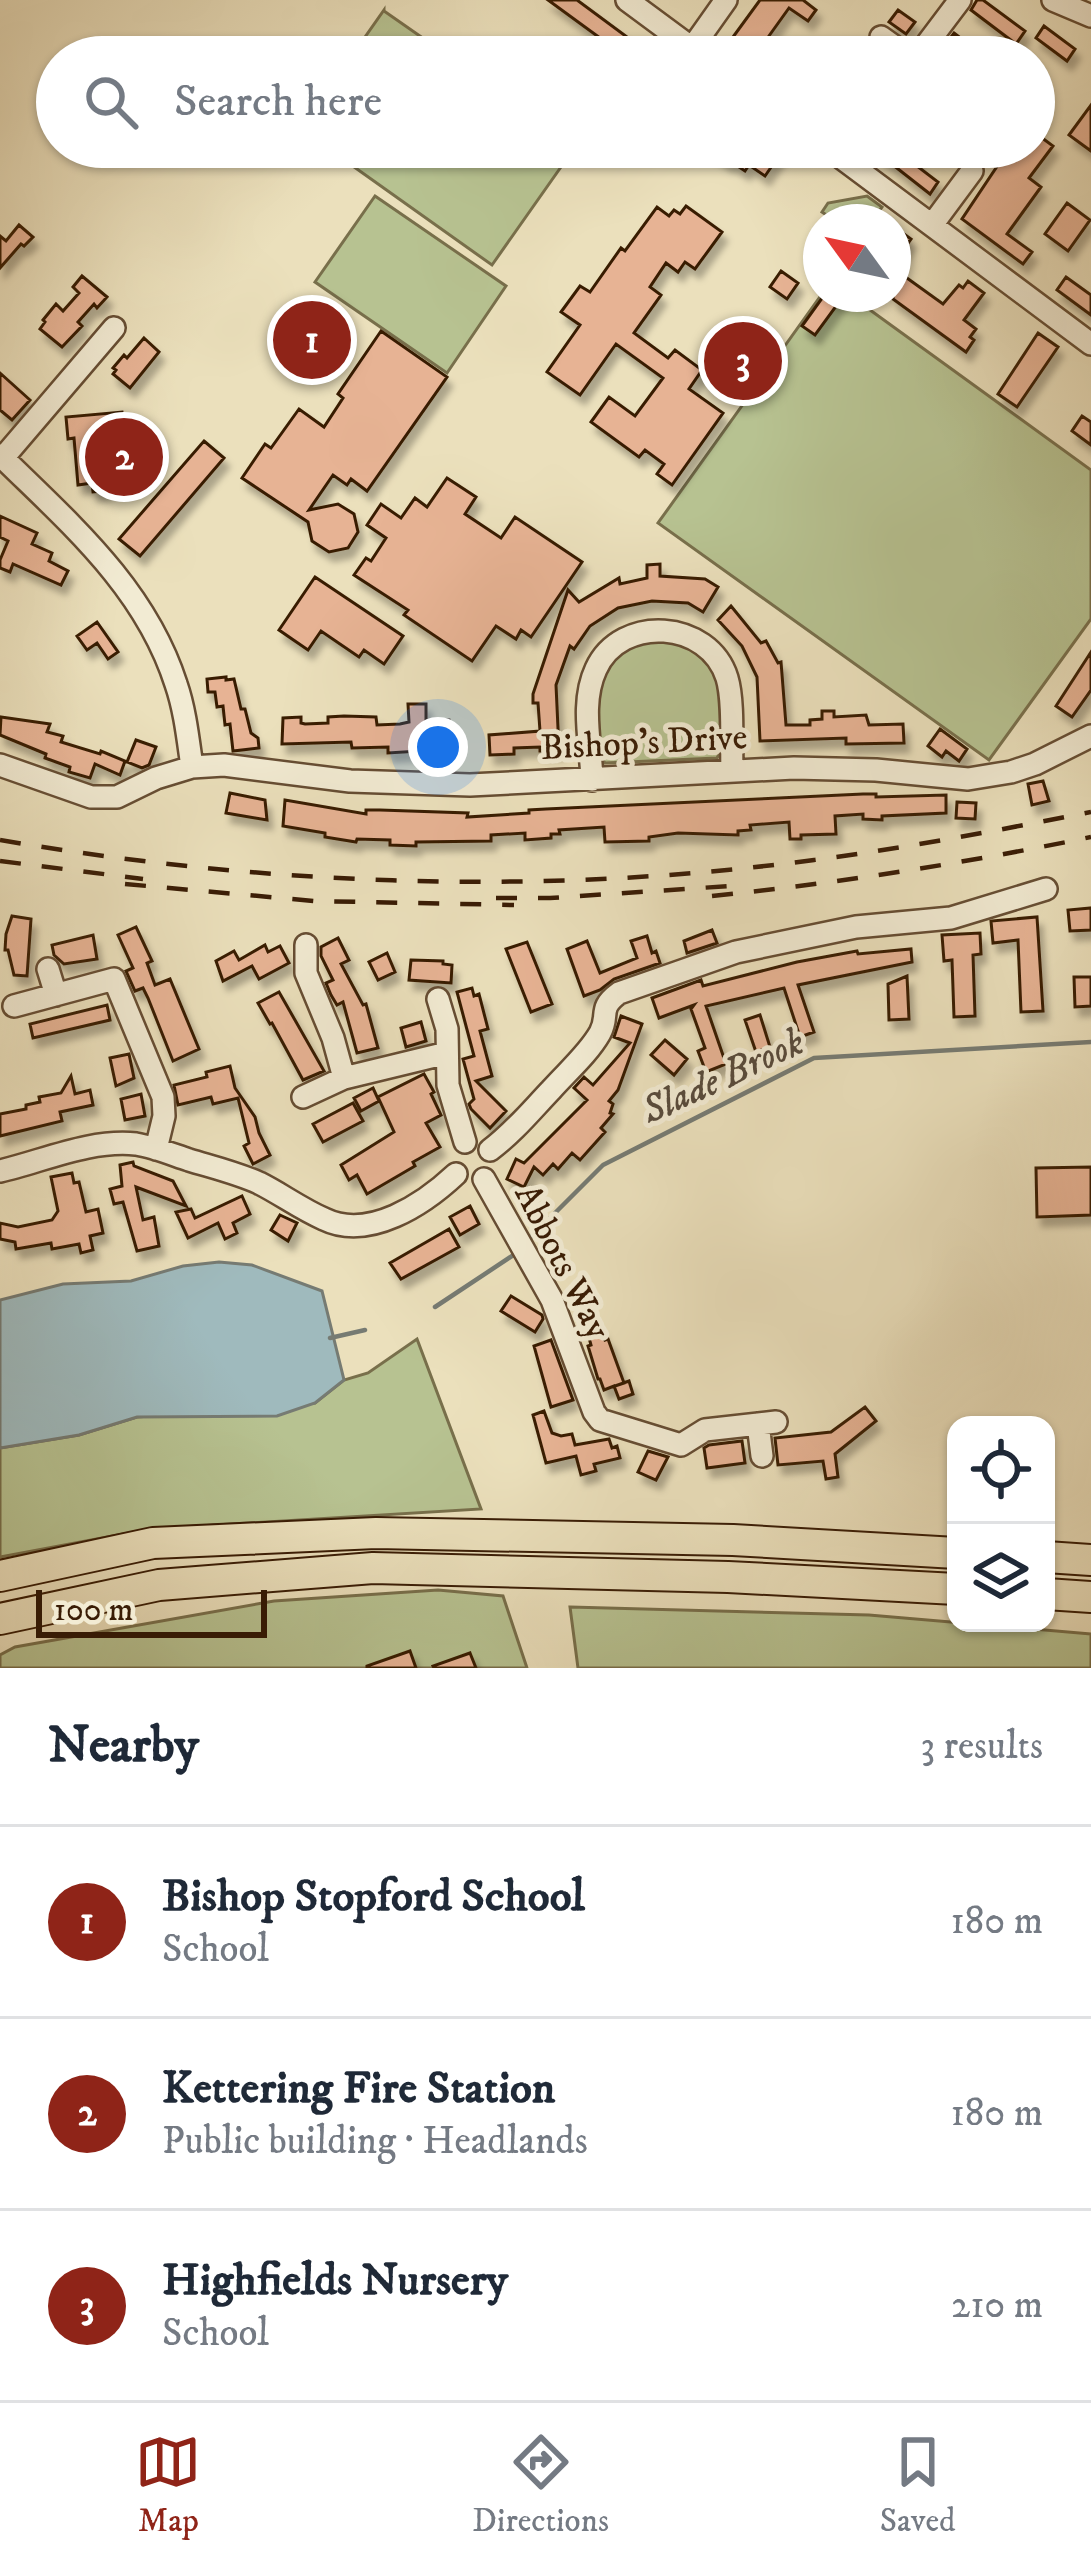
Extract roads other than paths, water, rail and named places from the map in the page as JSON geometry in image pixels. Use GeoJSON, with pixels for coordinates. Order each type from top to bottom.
{"type":"FeatureCollection","features":[{"type":"Feature","properties":{"kind":"highway"},"geometry":{"type":"LineString","coordinates":[[0,1576],[153,1543],[376,1533],[733,1540],[947,1552]]}},
{"type":"Feature","properties":{"kind":"highway"},"geometry":{"type":"LineString","coordinates":[[1055,1558],[1091,1560]]}},
{"type":"Feature","properties":{"kind":"highway"},"geometry":{"type":"LineString","coordinates":[[0,1619],[159,1586],[373,1568],[728,1577],[947,1589]]}},
{"type":"Feature","properties":{"kind":"highway"},"geometry":{"type":"LineString","coordinates":[[1055,1595],[1091,1597]]}},
{"type":"Feature","properties":{"kind":"street"},"geometry":{"type":"LineString","coordinates":[[627,0],[675,36]]}},
{"type":"Feature","properties":{"kind":"street"},"geometry":{"type":"LineString","coordinates":[[707,36],[726,0]]}},
{"type":"Feature","properties":{"kind":"street"},"geometry":{"type":"LineString","coordinates":[[930,36],[960,0]]}},
{"type":"Feature","properties":{"kind":"street"},"geometry":{"type":"LineString","coordinates":[[1053,0],[1091,16]]}},
{"type":"Feature","properties":{"kind":"street"},"geometry":{"type":"LineString","coordinates":[[855,168],[1091,344]]}},
{"type":"Feature","properties":{"kind":"street"},"geometry":{"type":"LineString","coordinates":[[932,225],[972,171]]}},
{"type":"Feature","properties":{"kind":"street"},"geometry":{"type":"LineString","coordinates":[[0,765],[104,798],[192,767],[177,687],[136,600],[95,547],[2,456],[114,328]]}},
{"type":"Feature","properties":{"kind":"street"},"geometry":{"type":"LineString","coordinates":[[592,780],[591,680],[613,647],[650,630],[689,637],[721,666],[728,680],[732,771]]}},
{"type":"Feature","properties":{"kind":"street","name":"Bishop's Drive"},"geometry":{"type":"LineString","coordinates":[[192,767],[224,765],[350,781],[446,784],[732,771],[876,770],[968,779],[1011,772],[1060,754],[1091,736]]}},
{"type":"Feature","properties":{"kind":"street"},"geometry":{"type":"LineString","coordinates":[[490,1150],[590,1046],[602,1029],[602,1010],[619,993],[829,921],[856,926],[951,918],[1046,889]]}},
{"type":"Feature","properties":{"kind":"street"},"geometry":{"type":"LineString","coordinates":[[306,945],[306,973],[344,1078]]}},
{"type":"Feature","properties":{"kind":"street"},"geometry":{"type":"LineString","coordinates":[[14,1006],[56,995],[112,968],[163,1097],[156,1149]]}},
{"type":"Feature","properties":{"kind":"street"},"geometry":{"type":"LineString","coordinates":[[48,969],[56,995]]}},
{"type":"Feature","properties":{"kind":"street"},"geometry":{"type":"LineString","coordinates":[[282,980],[306,973]]}},
{"type":"Feature","properties":{"kind":"street"},"geometry":{"type":"LineString","coordinates":[[438,999],[447,1029],[451,1102],[465,1142]]}},
{"type":"Feature","properties":{"kind":"street"},"geometry":{"type":"LineString","coordinates":[[303,1097],[344,1078],[447,1053]]}},
{"type":"Feature","properties":{"kind":"street"},"geometry":{"type":"LineString","coordinates":[[478,1141],[490,1150],[492,1167],[484,1178],[466,1181],[456,1174],[452,1155],[465,1142],[478,1141]]}},
{"type":"Feature","properties":{"kind":"street"},"geometry":{"type":"LineString","coordinates":[[0,1171],[117,1143],[156,1149],[262,1184],[336,1224],[379,1223],[441,1188],[456,1174]]}},
{"type":"Feature","properties":{"kind":"street","name":"Abbots Way"},"geometry":{"type":"LineString","coordinates":[[484,1178],[567,1333],[600,1420],[681,1445],[706,1430],[767,1423],[762,1456]]}},
{"type":"Feature","properties":{"kind":"water"},"geometry":{"type":"Polygon","coordinates":[[[252,1265],[322,1291],[344,1380],[315,1403],[277,1416],[137,1417],[79,1435],[0,1448],[0,1300],[63,1284],[131,1281],[183,1266],[252,1265]]]}},
{"type":"Feature","properties":{"kind":"waterway","name":"Slade Brook"},"geometry":{"type":"LineString","coordinates":[[527,1241],[603,1165],[814,1058],[1091,1042]]}},
{"type":"Feature","properties":{"kind":"waterway","name":"Slade Brook"},"geometry":{"type":"LineString","coordinates":[[435,1307],[515,1254]]}},
{"type":"Feature","properties":{"kind":"waterway","name":"Slade Brook"},"geometry":{"type":"LineString","coordinates":[[330,1338],[365,1330]]}},
{"type":"Feature","properties":{"kind":"railway"},"geometry":{"type":"LineString","coordinates":[[0,840],[202,868],[406,881],[509,882],[611,879],[814,860],[1091,812]]}},
{"type":"Feature","properties":{"kind":"railway"},"geometry":{"type":"LineString","coordinates":[[712,896],[902,871],[1091,837]]}},
{"type":"Feature","properties":{"kind":"railway"},"geometry":{"type":"LineString","coordinates":[[0,861],[143,879]]}},
{"type":"Feature","properties":{"kind":"railway"},"geometry":{"type":"LineString","coordinates":[[125,884],[314,901],[514,905]]}},
{"type":"Feature","properties":{"kind":"railway"},"geometry":{"type":"LineString","coordinates":[[496,898],[730,886]]}},
{"type":"Feature","properties":{"kind":"place","name":"Bishop Stopford School"},"geometry":{"type":"Point","coordinates":[312,340]}},
{"type":"Feature","properties":{"kind":"place","name":"Highfields Nursery"},"geometry":{"type":"Point","coordinates":[743,361]}},
{"type":"Feature","properties":{"kind":"place","name":"Kettering Fire Station"},"geometry":{"type":"Point","coordinates":[124,457]}}]}
